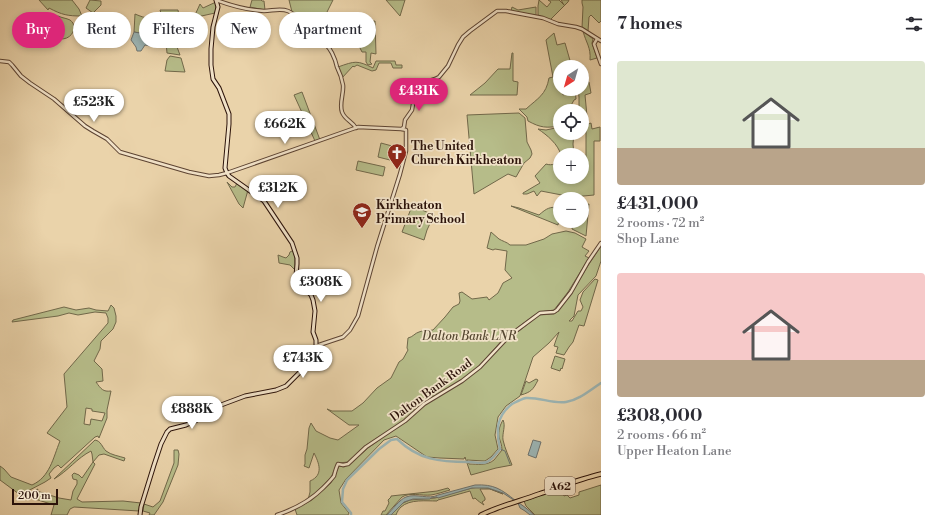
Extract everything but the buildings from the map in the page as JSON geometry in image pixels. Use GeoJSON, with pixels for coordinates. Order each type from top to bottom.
{"type":"FeatureCollection","features":[{"type":"Feature","properties":{"kind":"main road"},"geometry":{"type":"LineString","coordinates":[[140,515],[143,500],[161,444],[170,429],[186,425],[221,406],[245,396],[276,390],[286,386],[309,362],[316,346],[316,340],[313,332],[313,300],[311,295],[300,284],[296,276],[298,264],[295,248],[260,198],[229,176],[225,168],[229,114],[219,88],[213,79],[211,65],[213,27],[218,7],[216,0]]}},
{"type":"Feature","properties":{"kind":"main road","name":"A62"},"geometry":{"type":"LineString","coordinates":[[481,515],[520,500],[601,474]]}},
{"type":"Feature","properties":{"kind":"street"},"geometry":{"type":"LineString","coordinates":[[216,0],[230,6],[262,11],[282,9],[288,11],[317,35],[332,52],[342,79],[343,87],[340,105],[341,110],[345,118],[356,128]]}},
{"type":"Feature","properties":{"kind":"street"},"geometry":{"type":"LineString","coordinates":[[402,128],[404,127],[405,120],[412,110],[415,91],[418,86],[438,77],[449,64],[463,37],[497,11],[506,11],[543,18],[558,24],[582,29],[601,41]]}},
{"type":"Feature","properties":{"kind":"street"},"geometry":{"type":"LineString","coordinates":[[597,39],[594,44],[601,64]]}},
{"type":"Feature","properties":{"kind":"street"},"geometry":{"type":"LineString","coordinates":[[0,61],[9,62],[21,76],[54,99],[93,132],[107,139],[120,152],[189,172],[209,176],[227,173],[362,126],[402,128],[406,130],[406,151],[358,316],[350,330],[343,337],[316,346]]}},
{"type":"Feature","properties":{"kind":"street","name":"Dalton Bank Road"},"geometry":{"type":"LineString","coordinates":[[278,515],[309,500],[329,482],[334,475],[338,464],[348,464],[366,447],[405,421],[424,404],[462,381],[480,367],[509,336],[540,313],[554,312],[557,310],[601,243]]}},
{"type":"Feature","properties":{"kind":"green space"},"geometry":{"type":"Polygon","coordinates":[[[39,0],[72,0],[80,12],[73,12],[73,16],[65,15],[65,12],[58,12],[49,8],[48,10],[39,0]]]}},
{"type":"Feature","properties":{"kind":"green space"},"geometry":{"type":"Polygon","coordinates":[[[90,0],[101,1],[101,5],[94,12],[86,8],[90,0]]]}},
{"type":"Feature","properties":{"kind":"green space"},"geometry":{"type":"Polygon","coordinates":[[[252,0],[264,1],[265,10],[250,7],[252,0]]]}},
{"type":"Feature","properties":{"kind":"green space"},"geometry":{"type":"Polygon","coordinates":[[[289,0],[333,0],[327,12],[292,12],[289,0]]]}},
{"type":"Feature","properties":{"kind":"green space"},"geometry":{"type":"Polygon","coordinates":[[[386,0],[405,0],[400,16],[386,0]]]}},
{"type":"Feature","properties":{"kind":"green space"},"geometry":{"type":"Polygon","coordinates":[[[539,0],[547,7],[551,2],[548,0],[559,0],[564,5],[561,0],[569,0],[550,20],[538,15],[539,0]]]}},
{"type":"Feature","properties":{"kind":"green space"},"geometry":{"type":"Polygon","coordinates":[[[582,0],[601,0],[601,21],[599,23],[591,15],[589,17],[588,31],[582,28],[582,0]]]}},
{"type":"Feature","properties":{"kind":"green space"},"geometry":{"type":"Polygon","coordinates":[[[216,2],[215,13],[208,15],[208,12],[196,12],[200,4],[203,8],[216,2]]]}},
{"type":"Feature","properties":{"kind":"green space"},"geometry":{"type":"Polygon","coordinates":[[[512,7],[518,10],[536,7],[536,16],[511,11],[512,7]]]}},
{"type":"Feature","properties":{"kind":"green space"},"geometry":{"type":"Polygon","coordinates":[[[160,10],[178,10],[178,12],[161,12],[160,10]]]}},
{"type":"Feature","properties":{"kind":"green space"},"geometry":{"type":"Polygon","coordinates":[[[135,14],[139,16],[139,33],[134,32],[135,14]]]}},
{"type":"Feature","properties":{"kind":"green space"},"geometry":{"type":"Polygon","coordinates":[[[65,18],[73,23],[73,32],[66,38],[65,18]]]}},
{"type":"Feature","properties":{"kind":"green space"},"geometry":{"type":"Polygon","coordinates":[[[583,31],[593,39],[592,43],[597,58],[590,60],[589,48],[583,31]]]}},
{"type":"Feature","properties":{"kind":"green space"},"geometry":{"type":"Polygon","coordinates":[[[554,33],[557,45],[565,43],[570,60],[553,60],[553,77],[546,40],[554,33]]]}},
{"type":"Feature","properties":{"kind":"green space"},"geometry":{"type":"Polygon","coordinates":[[[167,48],[177,48],[180,55],[167,53],[167,48]]]}},
{"type":"Feature","properties":{"kind":"green space"},"geometry":{"type":"Polygon","coordinates":[[[360,48],[376,48],[376,54],[371,53],[370,62],[372,64],[368,65],[366,62],[366,52],[362,52],[360,48]]]}},
{"type":"Feature","properties":{"kind":"green space"},"geometry":{"type":"Polygon","coordinates":[[[512,53],[513,81],[518,82],[517,95],[470,95],[485,83],[498,69],[510,69],[512,53]]]}},
{"type":"Feature","properties":{"kind":"green space"},"geometry":{"type":"Polygon","coordinates":[[[170,56],[181,58],[185,72],[165,71],[167,60],[170,56]]]}},
{"type":"Feature","properties":{"kind":"green space"},"geometry":{"type":"Polygon","coordinates":[[[376,61],[395,61],[396,65],[402,65],[402,68],[393,68],[391,63],[379,63],[376,70],[372,71],[357,65],[354,67],[353,66],[342,78],[338,67],[356,62],[373,68],[376,61]]]}},
{"type":"Feature","properties":{"kind":"green space"},"geometry":{"type":"Polygon","coordinates":[[[553,77],[553,96],[576,96],[576,99],[572,104],[553,104],[553,127],[544,127],[528,121],[527,117],[519,109],[526,109],[538,99],[544,92],[549,78],[553,77]]]}},
{"type":"Feature","properties":{"kind":"green space"},"geometry":{"type":"Polygon","coordinates":[[[589,82],[591,93],[589,94],[589,82]]]}},
{"type":"Feature","properties":{"kind":"green space"},"geometry":{"type":"Polygon","coordinates":[[[302,92],[320,140],[315,141],[294,95],[302,92]]]}},
{"type":"Feature","properties":{"kind":"green space"},"geometry":{"type":"Polygon","coordinates":[[[585,96],[586,104],[579,104],[579,97],[585,96]]]}},
{"type":"Feature","properties":{"kind":"green space"},"geometry":{"type":"Polygon","coordinates":[[[519,113],[525,118],[527,142],[532,154],[530,158],[524,163],[516,177],[508,174],[474,194],[467,115],[519,113]]]}},
{"type":"Feature","properties":{"kind":"green space"},"geometry":{"type":"Polygon","coordinates":[[[591,123],[592,129],[600,127],[600,141],[594,141],[594,195],[589,195],[589,192],[553,192],[553,193],[541,191],[537,196],[534,191],[523,194],[540,183],[535,176],[546,164],[553,164],[553,184],[589,184],[589,148],[586,148],[586,140],[589,140],[589,124],[591,123]]]}},
{"type":"Feature","properties":{"kind":"green space"},"geometry":{"type":"Polygon","coordinates":[[[553,128],[553,140],[573,140],[573,148],[558,148],[538,129],[546,130],[553,128]]]}},
{"type":"Feature","properties":{"kind":"green space"},"geometry":{"type":"Polygon","coordinates":[[[381,143],[392,146],[390,160],[378,157],[381,143]]]}},
{"type":"Feature","properties":{"kind":"green space"},"geometry":{"type":"Polygon","coordinates":[[[358,161],[385,167],[383,176],[356,170],[358,161]]]}},
{"type":"Feature","properties":{"kind":"green space"},"geometry":{"type":"Polygon","coordinates":[[[227,182],[232,187],[235,187],[237,183],[248,190],[243,208],[239,204],[227,182]]]}},
{"type":"Feature","properties":{"kind":"green space"},"geometry":{"type":"Polygon","coordinates":[[[412,206],[434,215],[424,240],[402,232],[412,206]]]}},
{"type":"Feature","properties":{"kind":"green space"},"geometry":{"type":"Polygon","coordinates":[[[511,206],[539,215],[548,208],[553,207],[553,223],[511,206]]]}},
{"type":"Feature","properties":{"kind":"green space"},"geometry":{"type":"Polygon","coordinates":[[[587,228],[586,236],[572,229],[587,228]]]}},
{"type":"Feature","properties":{"kind":"green space","name":"Dalton Bank LNR"},"geometry":{"type":"Polygon","coordinates":[[[566,231],[575,233],[586,239],[582,247],[589,251],[585,256],[589,258],[568,292],[554,310],[540,312],[533,316],[505,337],[479,366],[462,380],[451,386],[451,389],[481,368],[509,337],[539,315],[554,314],[558,311],[601,246],[601,261],[596,276],[578,295],[574,316],[569,321],[572,321],[578,311],[581,311],[583,307],[580,300],[583,292],[595,279],[598,280],[584,326],[579,325],[573,342],[564,355],[556,353],[558,347],[554,346],[559,332],[533,357],[520,396],[506,406],[498,417],[495,435],[498,449],[485,461],[467,460],[469,464],[482,464],[491,462],[495,459],[502,450],[499,433],[503,420],[503,440],[512,465],[471,475],[465,457],[464,459],[427,457],[396,436],[384,440],[346,479],[339,490],[341,503],[349,513],[348,515],[297,515],[295,509],[312,500],[331,483],[339,466],[344,467],[350,464],[382,438],[380,436],[365,446],[348,462],[338,463],[331,477],[308,500],[310,481],[317,476],[319,472],[319,465],[314,453],[309,468],[304,466],[311,423],[316,431],[338,440],[359,425],[349,425],[327,409],[332,411],[352,411],[363,403],[377,388],[391,378],[399,362],[403,359],[408,350],[408,338],[421,331],[433,330],[453,307],[459,304],[459,293],[462,292],[472,299],[487,297],[489,300],[498,293],[503,283],[512,278],[505,270],[507,251],[487,248],[491,232],[499,239],[510,245],[526,245],[544,239],[552,234],[566,231]]]}},
{"type":"Feature","properties":{"kind":"green space"},"geometry":{"type":"Polygon","coordinates":[[[294,250],[295,270],[290,265],[279,263],[278,255],[286,258],[290,252],[294,250]]]}},
{"type":"Feature","properties":{"kind":"green space"},"geometry":{"type":"Polygon","coordinates":[[[111,305],[114,308],[116,322],[113,329],[101,341],[100,349],[94,361],[102,369],[103,381],[96,382],[102,390],[111,391],[107,418],[99,438],[98,436],[95,437],[61,468],[58,465],[54,468],[49,474],[51,478],[22,494],[19,494],[0,480],[0,466],[11,477],[32,485],[38,482],[47,472],[60,441],[47,433],[67,407],[64,374],[108,323],[108,318],[106,313],[95,312],[78,315],[69,313],[58,316],[12,322],[13,320],[64,307],[76,310],[89,308],[108,311],[111,305]],[[86,408],[84,424],[90,425],[91,419],[102,421],[105,413],[92,411],[92,409],[86,408]]]}},
{"type":"Feature","properties":{"kind":"green space"},"geometry":{"type":"Polygon","coordinates":[[[555,356],[565,359],[560,371],[551,368],[555,356]]]}},
{"type":"Feature","properties":{"kind":"green space"},"geometry":{"type":"Polygon","coordinates":[[[536,379],[538,380],[533,388],[529,392],[521,395],[526,381],[529,383],[536,379]]]}},
{"type":"Feature","properties":{"kind":"green space"},"geometry":{"type":"Polygon","coordinates":[[[95,440],[108,452],[125,458],[124,461],[104,454],[99,455],[93,462],[91,451],[81,457],[54,479],[95,440]]]}},
{"type":"Feature","properties":{"kind":"green space"},"geometry":{"type":"Polygon","coordinates":[[[174,450],[178,450],[178,465],[163,502],[154,515],[149,515],[150,513],[143,511],[144,504],[153,507],[160,501],[174,463],[174,450]]]}},
{"type":"Feature","properties":{"kind":"green space"},"geometry":{"type":"Polygon","coordinates":[[[93,462],[95,464],[77,499],[82,502],[123,501],[141,503],[139,511],[74,507],[70,509],[67,515],[51,515],[54,505],[25,496],[38,489],[37,491],[71,500],[73,491],[77,484],[77,480],[73,479],[72,475],[74,473],[82,478],[93,462]]]}},
{"type":"Feature","properties":{"kind":"green space"},"geometry":{"type":"Polygon","coordinates":[[[601,485],[601,515],[535,515],[526,506],[524,501],[561,488],[564,496],[567,495],[570,498],[579,495],[579,492],[601,485]]]}},
{"type":"Feature","properties":{"kind":"green space"},"geometry":{"type":"Polygon","coordinates":[[[480,487],[488,488],[503,494],[490,489],[480,489],[485,498],[482,502],[484,505],[475,498],[473,499],[470,491],[437,501],[418,501],[405,504],[396,515],[391,515],[403,503],[410,500],[435,498],[480,487]]]}},
{"type":"Feature","properties":{"kind":"green space"},"geometry":{"type":"Polygon","coordinates":[[[448,488],[450,490],[431,495],[412,494],[402,497],[386,515],[381,515],[383,511],[385,511],[389,503],[388,500],[391,496],[437,491],[448,488]]]}},
{"type":"Feature","properties":{"kind":"water"},"geometry":{"type":"Polygon","coordinates":[[[134,32],[139,33],[139,48],[143,48],[141,51],[137,51],[131,40],[134,32]]]}},
{"type":"Feature","properties":{"kind":"water"},"geometry":{"type":"Polygon","coordinates":[[[533,440],[541,442],[536,458],[528,455],[533,440]]]}},
{"type":"Feature","properties":{"kind":"water"},"geometry":{"type":"Polygon","coordinates":[[[475,485],[487,485],[497,488],[506,493],[534,515],[530,515],[520,508],[518,503],[503,493],[488,488],[472,488],[438,498],[413,499],[404,502],[391,515],[387,515],[406,497],[434,496],[475,485]]]}},
{"type":"Feature","properties":{"kind":"waterway"},"geometry":{"type":"LineString","coordinates":[[351,515],[342,502],[343,489],[347,480],[379,449],[391,440],[397,439],[413,451],[430,458],[448,461],[487,462],[493,458],[500,449],[498,424],[503,414],[512,404],[526,398],[536,398],[556,402],[571,401],[601,383]]}},
{"type":"Feature","properties":{"kind":"waterway"},"geometry":{"type":"LineString","coordinates":[[500,449],[505,451],[510,464]]}},
{"type":"Feature","properties":{"kind":"place","name":"The United Church Kirkheaton"},"geometry":{"type":"Point","coordinates":[397,170]}},
{"type":"Feature","properties":{"kind":"place","name":"Kirkheaton Primary School"},"geometry":{"type":"Point","coordinates":[362,229]}}]}
